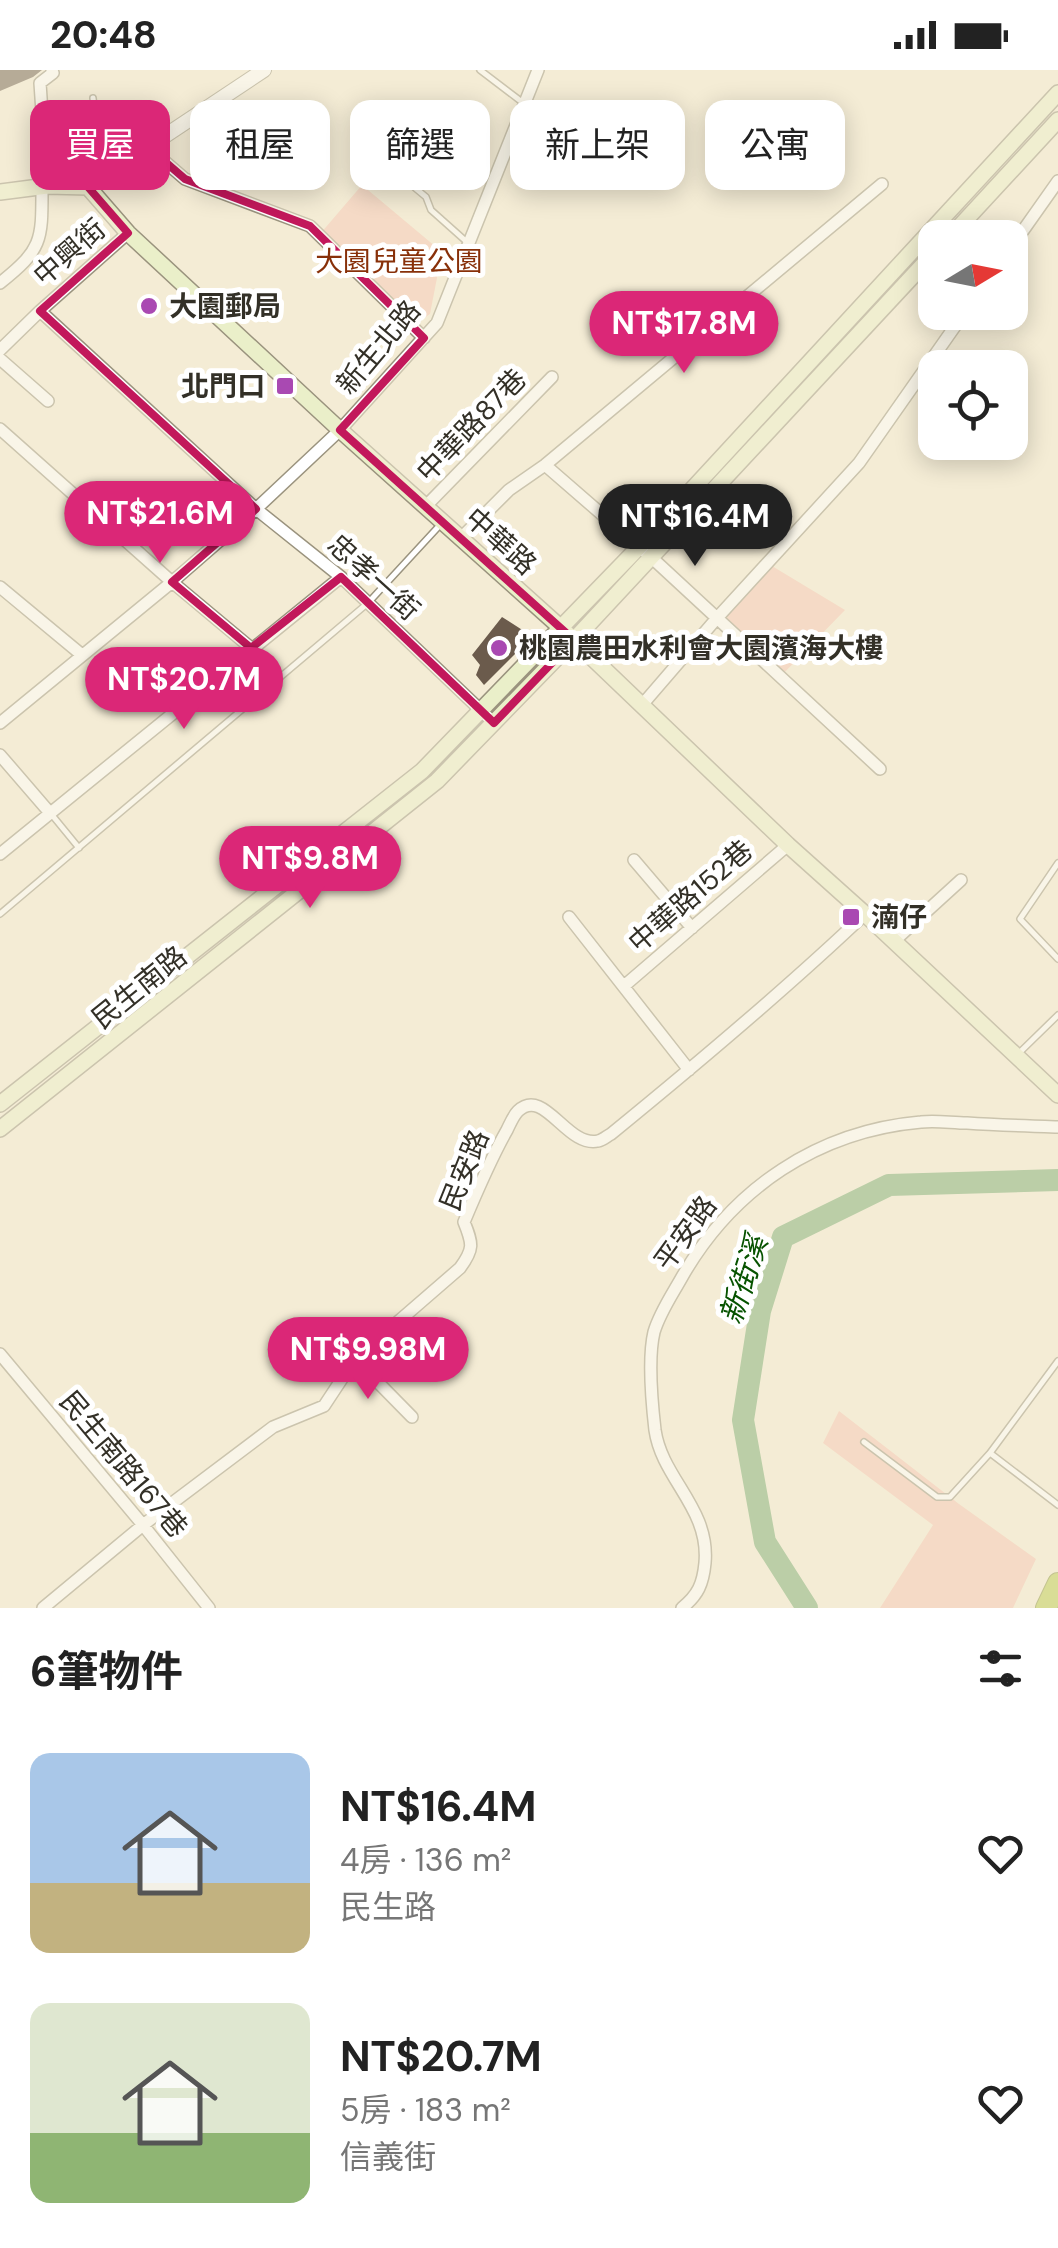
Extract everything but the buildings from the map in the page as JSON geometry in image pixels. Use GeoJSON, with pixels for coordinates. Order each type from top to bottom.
{"type":"FeatureCollection","features":[{"type":"Feature","properties":{"kind":"highway"},"geometry":{"type":"LineString","coordinates":[[1046,1608],[1058,1582]]}},
{"type":"Feature","properties":{"kind":"main road"},"geometry":{"type":"LineString","coordinates":[[645,552],[1058,93]]}},
{"type":"Feature","properties":{"kind":"main road"},"geometry":{"type":"LineString","coordinates":[[966,220],[1058,120]]}},
{"type":"Feature","properties":{"kind":"main road"},"geometry":{"type":"LineString","coordinates":[[0,192],[30,188]]}},
{"type":"Feature","properties":{"kind":"main road","name":"中華路"},"geometry":{"type":"LineString","coordinates":[[100,190],[128,233],[425,508],[560,627],[1058,1095]]}},
{"type":"Feature","properties":{"kind":"main road"},"geometry":{"type":"LineString","coordinates":[[645,552],[918,270]]}},
{"type":"Feature","properties":{"kind":"main road","name":"民生南路"},"geometry":{"type":"LineString","coordinates":[[0,1104],[422,771],[560,627],[645,552]]}},
{"type":"Feature","properties":{"kind":"main road","name":"民生南路"},"geometry":{"type":"LineString","coordinates":[[0,1129],[437,781],[574,640],[645,552]]}},
{"type":"Feature","properties":{"kind":"street"},"geometry":{"type":"LineString","coordinates":[[41,100],[40,83],[52,70]]}},
{"type":"Feature","properties":{"kind":"street"},"geometry":{"type":"LineString","coordinates":[[170,132],[264,70]]}},
{"type":"Feature","properties":{"kind":"street","name":"新生北路"},"geometry":{"type":"LineString","coordinates":[[526,100],[538,70]]}},
{"type":"Feature","properties":{"kind":"street","name":"新生北路"},"geometry":{"type":"LineString","coordinates":[[0,723],[256,508],[340,430],[438,323],[510,139]]}},
{"type":"Feature","properties":{"kind":"street"},"geometry":{"type":"LineString","coordinates":[[170,166],[185,179],[310,226],[424,338]]}},
{"type":"Feature","properties":{"kind":"street"},"geometry":{"type":"LineString","coordinates":[[1028,224],[1058,181]]}},
{"type":"Feature","properties":{"kind":"street"},"geometry":{"type":"LineString","coordinates":[[460,539],[509,490],[882,184]]}},
{"type":"Feature","properties":{"kind":"street"},"geometry":{"type":"LineString","coordinates":[[0,283],[26,262],[36,248],[45,190]]}},
{"type":"Feature","properties":{"kind":"street","name":"中興街"},"geometry":{"type":"LineString","coordinates":[[0,350],[128,233]]}},
{"type":"Feature","properties":{"kind":"street","name":"忠孝一街"},"geometry":{"type":"LineString","coordinates":[[40,311],[256,508],[341,577],[494,723]]}},
{"type":"Feature","properties":{"kind":"street"},"geometry":{"type":"LineString","coordinates":[[642,706],[859,463],[952,330]]}},
{"type":"Feature","properties":{"kind":"street"},"geometry":{"type":"LineString","coordinates":[[0,359],[48,401]]}},
{"type":"Feature","properties":{"kind":"street","name":"中華路87巷"},"geometry":{"type":"LineString","coordinates":[[425,508],[552,377]]}},
{"type":"Feature","properties":{"kind":"street"},"geometry":{"type":"LineString","coordinates":[[0,429],[251,648]]}},
{"type":"Feature","properties":{"kind":"street"},"geometry":{"type":"LineString","coordinates":[[545,464],[880,769]]}},
{"type":"Feature","properties":{"kind":"street"},"geometry":{"type":"LineString","coordinates":[[0,854],[341,577]]}},
{"type":"Feature","properties":{"kind":"street"},"geometry":{"type":"LineString","coordinates":[[0,588],[82,655]]}},
{"type":"Feature","properties":{"kind":"street"},"geometry":{"type":"LineString","coordinates":[[0,755],[50,813]]}},
{"type":"Feature","properties":{"kind":"street","name":"中華路152巷"},"geometry":{"type":"LineString","coordinates":[[624,986],[788,845]]}},
{"type":"Feature","properties":{"kind":"street"},"geometry":{"type":"LineString","coordinates":[[634,860],[692,928]]}},
{"type":"Feature","properties":{"kind":"street"},"geometry":{"type":"LineString","coordinates":[[893,942],[961,880]]}},
{"type":"Feature","properties":{"kind":"street","name":"民安路"},"geometry":{"type":"LineString","coordinates":[[43,1608],[273,1427],[324,1406],[354,1358],[460,1268],[470,1254],[472,1241],[464,1222],[490,1158],[516,1113],[526,1105],[538,1105],[586,1141],[611,1134],[865,914]]}},
{"type":"Feature","properties":{"kind":"street"},"geometry":{"type":"LineString","coordinates":[[569,917],[689,1070]]}},
{"type":"Feature","properties":{"kind":"street","name":"平安路"},"geometry":{"type":"LineString","coordinates":[[682,1608],[699,1592],[706,1554],[702,1526],[660,1453],[652,1393],[653,1336],[659,1318],[700,1247],[733,1208],[774,1174],[827,1145],[922,1121],[1058,1127]]}},
{"type":"Feature","properties":{"kind":"street","name":"民生南路167巷"},"geometry":{"type":"LineString","coordinates":[[0,1354],[209,1608]]}},
{"type":"Feature","properties":{"kind":"street"},"geometry":{"type":"LineString","coordinates":[[354,1358],[412,1417]]}},
{"type":"Feature","properties":{"kind":"lane"},"geometry":{"type":"LineString","coordinates":[[480,70],[519,100]]}},
{"type":"Feature","properties":{"kind":"lane"},"geometry":{"type":"LineString","coordinates":[[418,190],[426,197],[431,210],[468,243]]}},
{"type":"Feature","properties":{"kind":"lane"},"geometry":{"type":"LineString","coordinates":[[0,914],[368,603],[442,522]]}},
{"type":"Feature","properties":{"kind":"lane"},"geometry":{"type":"LineString","coordinates":[[50,813],[79,848]]}},
{"type":"Feature","properties":{"kind":"lane"},"geometry":{"type":"LineString","coordinates":[[1058,863],[1020,919],[1058,959]]}},
{"type":"Feature","properties":{"kind":"lane"},"geometry":{"type":"LineString","coordinates":[[1016,1056],[1058,1015]]}},
{"type":"Feature","properties":{"kind":"lane"},"geometry":{"type":"LineString","coordinates":[[864,1442],[937,1496],[950,1496],[990,1453],[1058,1361]]}},
{"type":"Feature","properties":{"kind":"lane"},"geometry":{"type":"LineString","coordinates":[[990,1453],[1058,1505]]}},
{"type":"Feature","properties":{"kind":"highlighted area"},"geometry":{"type":"Polygon","coordinates":[[[148,147],[185,179],[310,226],[424,338],[340,430],[574,640],[494,723],[341,577],[251,648],[172,582],[256,509],[40,311],[128,233],[88,187],[148,147]]]}},
{"type":"Feature","properties":{"kind":"green space","name":"大園兒童公園"},"geometry":{"type":"Polygon","coordinates":[[[358,190],[368,190],[442,252],[430,314],[417,323],[320,234],[358,190]]]}},
{"type":"Feature","properties":{"kind":"green space"},"geometry":{"type":"Polygon","coordinates":[[[767,563],[845,610],[780,677],[717,618],[767,563]]]}},
{"type":"Feature","properties":{"kind":"green space"},"geometry":{"type":"Polygon","coordinates":[[[839,1411],[1036,1559],[1013,1608],[880,1608],[933,1525],[823,1443],[839,1411]]]}},
{"type":"Feature","properties":{"kind":"waterway","name":"新街溪"},"geometry":{"type":"LineString","coordinates":[[807,1608],[765,1542],[743,1420],[760,1311],[783,1237],[889,1185],[1058,1180]]}},
{"type":"Feature","properties":{"kind":"place","name":"大園郵局"},"geometry":{"type":"Point","coordinates":[149,306]}},
{"type":"Feature","properties":{"kind":"place","name":"北門口"},"geometry":{"type":"Point","coordinates":[285,386]}},
{"type":"Feature","properties":{"kind":"place","name":"桃園農田水利會大園濱海大樓"},"geometry":{"type":"Point","coordinates":[499,648]}},
{"type":"Feature","properties":{"kind":"place","name":"湳仔"},"geometry":{"type":"Point","coordinates":[851,917]}}]}
